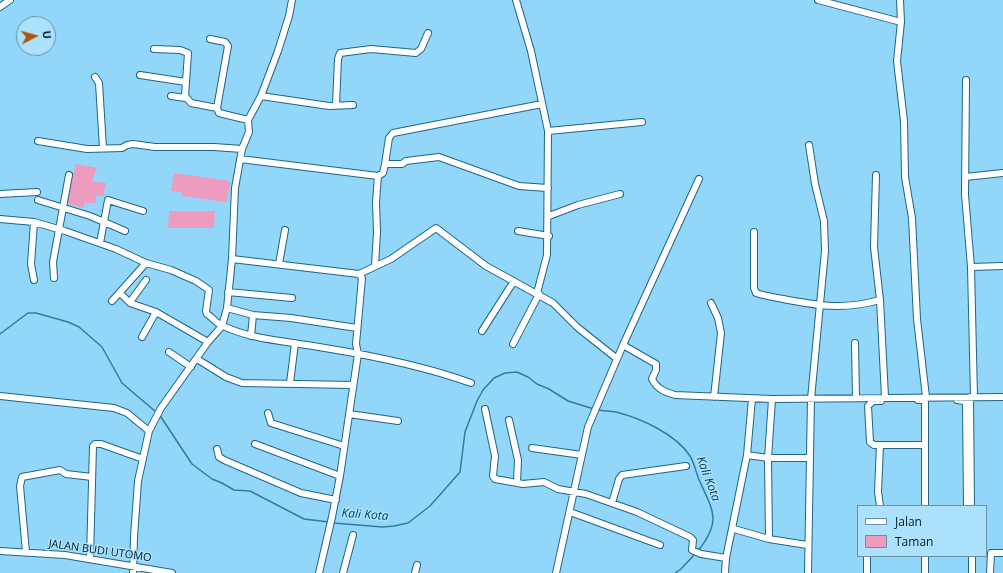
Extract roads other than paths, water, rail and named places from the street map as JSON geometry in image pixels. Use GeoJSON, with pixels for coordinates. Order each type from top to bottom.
{"type":"FeatureCollection","features":[{"type":"Feature","properties":{"kind":"street"},"geometry":{"type":"LineString","coordinates":[[0,7],[10,0]]}},
{"type":"Feature","properties":{"kind":"street"},"geometry":{"type":"LineString","coordinates":[[133,573],[137,494],[149,431],[161,408],[208,342],[222,326],[228,308],[234,205],[240,159],[248,132],[248,120],[262,96],[290,16],[292,0]]}},
{"type":"Feature","properties":{"kind":"street"},"geometry":{"type":"LineString","coordinates":[[513,344],[538,294],[548,255],[549,216],[548,131],[531,51],[516,0]]}},
{"type":"Feature","properties":{"kind":"street"},"geometry":{"type":"LineString","coordinates":[[818,0],[901,22]]}},
{"type":"Feature","properties":{"kind":"street"},"geometry":{"type":"LineString","coordinates":[[900,0],[901,22],[897,61],[904,121],[905,177],[912,227],[917,312],[926,397]]}},
{"type":"Feature","properties":{"kind":"street"},"geometry":{"type":"LineString","coordinates":[[336,105],[338,59],[340,53],[371,49],[416,54],[421,49],[428,33]]}},
{"type":"Feature","properties":{"kind":"street"},"geometry":{"type":"LineString","coordinates":[[210,39],[225,42],[228,46],[217,108],[219,113],[248,120]]}},
{"type":"Feature","properties":{"kind":"street"},"geometry":{"type":"LineString","coordinates":[[154,49],[176,49],[188,53],[186,98]]}},
{"type":"Feature","properties":{"kind":"street"},"geometry":{"type":"LineString","coordinates":[[140,75],[186,82]]}},
{"type":"Feature","properties":{"kind":"street"},"geometry":{"type":"LineString","coordinates":[[95,77],[99,83],[103,148]]}},
{"type":"Feature","properties":{"kind":"street"},"geometry":{"type":"LineString","coordinates":[[966,80],[965,176],[970,267],[972,397],[971,505]]}},
{"type":"Feature","properties":{"kind":"street"},"geometry":{"type":"LineString","coordinates":[[171,96],[186,98],[191,103],[217,108]]}},
{"type":"Feature","properties":{"kind":"street"},"geometry":{"type":"LineString","coordinates":[[262,96],[336,105],[353,105]]}},
{"type":"Feature","properties":{"kind":"street"},"geometry":{"type":"LineString","coordinates":[[240,159],[378,176],[383,173],[388,138],[393,133],[542,104]]}},
{"type":"Feature","properties":{"kind":"street"},"geometry":{"type":"LineString","coordinates":[[548,131],[642,122]]}},
{"type":"Feature","properties":{"kind":"street"},"geometry":{"type":"LineString","coordinates":[[38,141],[87,149],[122,148],[127,144],[156,147],[220,147],[242,149]]}},
{"type":"Feature","properties":{"kind":"street"},"geometry":{"type":"LineString","coordinates":[[808,573],[811,399],[825,251],[825,229],[815,184],[809,145]]}},
{"type":"Feature","properties":{"kind":"street"},"geometry":{"type":"LineString","coordinates":[[385,164],[402,164],[406,161],[439,158],[519,186],[548,188]]}},
{"type":"Feature","properties":{"kind":"street"},"geometry":{"type":"LineString","coordinates":[[965,176],[1003,173]]}},
{"type":"Feature","properties":{"kind":"street"},"geometry":{"type":"LineString","coordinates":[[54,278],[53,262],[69,175]]}},
{"type":"Feature","properties":{"kind":"street"},"geometry":{"type":"LineString","coordinates":[[876,175],[874,247],[880,300],[885,397]]}},
{"type":"Feature","properties":{"kind":"street"},"geometry":{"type":"LineString","coordinates":[[375,266],[378,232],[376,202],[378,176]]}},
{"type":"Feature","properties":{"kind":"street"},"geometry":{"type":"LineString","coordinates":[[556,573],[592,416],[616,358],[699,179]]}},
{"type":"Feature","properties":{"kind":"street"},"geometry":{"type":"LineString","coordinates":[[0,194],[36,192]]}},
{"type":"Feature","properties":{"kind":"street"},"geometry":{"type":"LineString","coordinates":[[549,216],[578,205],[620,194]]}},
{"type":"Feature","properties":{"kind":"street"},"geometry":{"type":"LineString","coordinates":[[38,200],[63,206],[125,231]]}},
{"type":"Feature","properties":{"kind":"street"},"geometry":{"type":"LineString","coordinates":[[100,244],[108,200],[143,211]]}},
{"type":"Feature","properties":{"kind":"street"},"geometry":{"type":"LineString","coordinates":[[0,219],[34,222],[59,230],[116,249],[146,263],[170,270],[207,287],[209,293],[206,311],[222,326],[251,336],[358,354],[442,372],[471,383]]}},
{"type":"Feature","properties":{"kind":"street"},"geometry":{"type":"LineString","coordinates":[[34,222],[32,264],[34,280]]}},
{"type":"Feature","properties":{"kind":"street"},"geometry":{"type":"LineString","coordinates":[[232,259],[359,274],[391,259],[436,228],[486,266],[553,303],[577,327],[616,358]]}},
{"type":"Feature","properties":{"kind":"street"},"geometry":{"type":"LineString","coordinates":[[279,264],[285,230]]}},
{"type":"Feature","properties":{"kind":"street"},"geometry":{"type":"LineString","coordinates":[[518,231],[548,236]]}},
{"type":"Feature","properties":{"kind":"street"},"geometry":{"type":"LineString","coordinates":[[754,232],[754,288],[756,292],[765,296],[819,306],[843,308],[880,300]]}},
{"type":"Feature","properties":{"kind":"street"},"geometry":{"type":"LineString","coordinates":[[112,301],[146,263]]}},
{"type":"Feature","properties":{"kind":"street"},"geometry":{"type":"LineString","coordinates":[[970,267],[1003,266]]}},
{"type":"Feature","properties":{"kind":"street"},"geometry":{"type":"LineString","coordinates":[[319,573],[336,500],[358,354],[357,328],[362,280],[359,274]]}},
{"type":"Feature","properties":{"kind":"street"},"geometry":{"type":"LineString","coordinates":[[130,302],[146,280]]}},
{"type":"Feature","properties":{"kind":"street"},"geometry":{"type":"LineString","coordinates":[[482,331],[514,281]]}},
{"type":"Feature","properties":{"kind":"street"},"geometry":{"type":"LineString","coordinates":[[228,292],[292,298]]}},
{"type":"Feature","properties":{"kind":"street"},"geometry":{"type":"LineString","coordinates":[[120,293],[130,302],[156,312],[208,342]]}},
{"type":"Feature","properties":{"kind":"street"},"geometry":{"type":"LineString","coordinates":[[711,303],[718,318],[721,333],[714,397]]}},
{"type":"Feature","properties":{"kind":"street"},"geometry":{"type":"LineString","coordinates":[[228,308],[253,315],[290,318],[357,328]]}},
{"type":"Feature","properties":{"kind":"street"},"geometry":{"type":"LineString","coordinates":[[142,337],[156,312]]}},
{"type":"Feature","properties":{"kind":"street"},"geometry":{"type":"LineString","coordinates":[[251,336],[253,315]]}},
{"type":"Feature","properties":{"kind":"street"},"geometry":{"type":"LineString","coordinates":[[290,383],[295,343]]}},
{"type":"Feature","properties":{"kind":"street"},"geometry":{"type":"LineString","coordinates":[[855,343],[856,397]]}},
{"type":"Feature","properties":{"kind":"street"},"geometry":{"type":"LineString","coordinates":[[623,345],[656,364],[656,370],[652,379],[662,391],[675,395],[752,399],[1003,397]]}},
{"type":"Feature","properties":{"kind":"street"},"geometry":{"type":"LineString","coordinates":[[169,352],[191,367]]}},
{"type":"Feature","properties":{"kind":"street"},"geometry":{"type":"LineString","coordinates":[[196,359],[226,377],[242,383],[353,385]]}},
{"type":"Feature","properties":{"kind":"street"},"geometry":{"type":"LineString","coordinates":[[0,396],[114,408],[127,413],[149,431]]}},
{"type":"Feature","properties":{"kind":"street"},"geometry":{"type":"LineString","coordinates":[[725,573],[726,558],[734,529],[747,455],[752,399]]}},
{"type":"Feature","properties":{"kind":"street"},"geometry":{"type":"LineString","coordinates":[[768,539],[768,458],[772,399]]}},
{"type":"Feature","properties":{"kind":"street"},"geometry":{"type":"LineString","coordinates":[[925,445],[874,445],[870,442],[869,404],[873,401],[924,400],[925,406],[925,445],[925,505]]}},
{"type":"Feature","properties":{"kind":"street"},"geometry":{"type":"LineString","coordinates":[[925,406],[932,400],[964,401],[966,404],[967,505]]}},
{"type":"Feature","properties":{"kind":"street"},"geometry":{"type":"LineString","coordinates":[[485,409],[495,456],[493,476],[495,479],[529,484],[544,482],[552,487],[574,491],[612,503],[690,537],[693,540],[691,548],[694,551],[701,554],[726,558]]}},
{"type":"Feature","properties":{"kind":"street"},"geometry":{"type":"LineString","coordinates":[[268,413],[271,423],[344,446]]}},
{"type":"Feature","properties":{"kind":"street"},"geometry":{"type":"LineString","coordinates":[[349,414],[398,421]]}},
{"type":"Feature","properties":{"kind":"street"},"geometry":{"type":"LineString","coordinates":[[509,420],[518,460],[517,482]]}},
{"type":"Feature","properties":{"kind":"street"},"geometry":{"type":"LineString","coordinates":[[90,558],[92,453],[95,444],[101,444],[143,459]]}},
{"type":"Feature","properties":{"kind":"street"},"geometry":{"type":"LineString","coordinates":[[255,444],[340,476]]}},
{"type":"Feature","properties":{"kind":"street"},"geometry":{"type":"LineString","coordinates":[[880,445],[878,492],[880,505]]}},
{"type":"Feature","properties":{"kind":"street"},"geometry":{"type":"LineString","coordinates":[[532,448],[582,455]]}},
{"type":"Feature","properties":{"kind":"street"},"geometry":{"type":"LineString","coordinates":[[217,449],[219,457],[224,460],[301,493],[336,500]]}},
{"type":"Feature","properties":{"kind":"street"},"geometry":{"type":"LineString","coordinates":[[747,455],[768,458],[809,458]]}},
{"type":"Feature","properties":{"kind":"street"},"geometry":{"type":"LineString","coordinates":[[612,503],[619,479],[622,475],[686,466]]}},
{"type":"Feature","properties":{"kind":"street"},"geometry":{"type":"LineString","coordinates":[[26,552],[20,486],[22,477],[60,470],[66,474],[92,477]]}},
{"type":"Feature","properties":{"kind":"street"},"geometry":{"type":"LineString","coordinates":[[570,512],[660,545]]}},
{"type":"Feature","properties":{"kind":"street"},"geometry":{"type":"LineString","coordinates":[[734,529],[768,539],[808,545]]}},
{"type":"Feature","properties":{"kind":"street"},"geometry":{"type":"LineString","coordinates":[[343,573],[353,534]]}},
{"type":"Feature","properties":{"kind":"street","name":"JALAN BUDI UTOMO"},"geometry":{"type":"LineString","coordinates":[[0,551],[90,558],[172,573]]}},
{"type":"Feature","properties":{"kind":"street"},"geometry":{"type":"LineString","coordinates":[[990,573],[991,553],[1003,553]]}},
{"type":"Feature","properties":{"kind":"street"},"geometry":{"type":"LineString","coordinates":[[867,557],[867,573]]}},
{"type":"Feature","properties":{"kind":"street"},"geometry":{"type":"LineString","coordinates":[[925,557],[926,573]]}},
{"type":"Feature","properties":{"kind":"street"},"geometry":{"type":"LineString","coordinates":[[972,557],[972,573]]}},
{"type":"Feature","properties":{"kind":"street"},"geometry":{"type":"LineString","coordinates":[[415,573],[416,565]]}},
{"type":"Feature","properties":{"kind":"waterway","name":"Kali Kota"},"geometry":{"type":"LineString","coordinates":[[0,334],[28,313],[36,313],[68,322],[79,327],[102,347],[122,383],[156,412]]}},
{"type":"Feature","properties":{"kind":"waterway","name":"Kali Kota"},"geometry":{"type":"LineString","coordinates":[[333,523],[383,527],[394,526],[408,523],[430,506],[460,472],[465,432],[483,390],[494,378],[505,373],[517,372],[568,401],[594,409]]}},
{"type":"Feature","properties":{"kind":"waterway","name":"Kali Kota"},"geometry":{"type":"LineString","coordinates":[[598,410],[616,412],[636,418],[657,428],[676,441],[690,456],[709,501],[713,517],[710,532],[698,551]]}},
{"type":"Feature","properties":{"kind":"waterway","name":"Kali Kota"},"geometry":{"type":"LineString","coordinates":[[159,414],[192,464],[212,479],[234,490],[250,491],[304,519],[329,522]]}},
{"type":"Feature","properties":{"kind":"waterway","name":"Kali Kota"},"geometry":{"type":"LineString","coordinates":[[675,573],[681,569],[695,554]]}}]}
